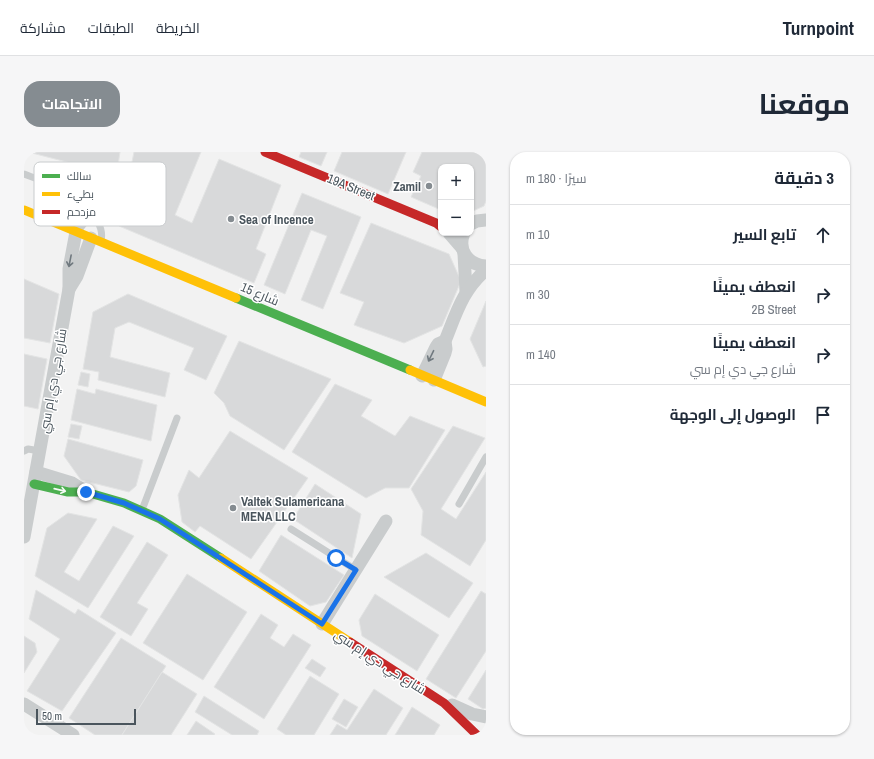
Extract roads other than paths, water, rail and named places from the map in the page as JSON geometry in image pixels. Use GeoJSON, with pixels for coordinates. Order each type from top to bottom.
{"type":"FeatureCollection","features":[{"type":"Feature","properties":{"kind":"street","name":"19A Street"},"geometry":{"type":"LineString","coordinates":[[265,152],[438,224]]}},
{"type":"Feature","properties":{"kind":"street","name":"شارع 15"},"geometry":{"type":"LineString","coordinates":[[24,210],[34,214]]}},
{"type":"Feature","properties":{"kind":"street","name":"شارع 15"},"geometry":{"type":"LineString","coordinates":[[62,226],[486,402]]}},
{"type":"Feature","properties":{"kind":"street","name":"شارع جي دي إم سي"},"geometry":{"type":"LineString","coordinates":[[24,537],[31,487],[40,451],[69,289],[69,269],[76,232]]}},
{"type":"Feature","properties":{"kind":"street"},"geometry":{"type":"LineString","coordinates":[[451,236],[473,263],[486,266]]}},
{"type":"Feature","properties":{"kind":"street"},"geometry":{"type":"LineString","coordinates":[[463,236],[461,242],[466,291]]}},
{"type":"Feature","properties":{"kind":"street","name":"شارع جي دي إم سي"},"geometry":{"type":"LineString","coordinates":[[69,289],[96,240]]}},
{"type":"Feature","properties":{"kind":"street"},"geometry":{"type":"LineString","coordinates":[[428,378],[436,348],[441,342],[445,341],[466,291],[486,270]]}},
{"type":"Feature","properties":{"kind":"street","name":"شارع جي دي إم سي"},"geometry":{"type":"LineString","coordinates":[[31,487],[72,483],[86,492],[118,501],[142,511],[176,529],[444,703],[451,711],[466,722],[478,735]]}},
{"type":"Feature","properties":{"kind":"street"},"geometry":{"type":"LineString","coordinates":[[322,624],[386,520]]}},
{"type":"Feature","properties":{"kind":"street","name":"شارع جي دي إم سي"},"geometry":{"type":"LineString","coordinates":[[444,703],[472,714],[486,717]]}},
{"type":"Feature","properties":{"kind":"street"},"geometry":{"type":"LineString","coordinates":[[24,704],[73,735]]}},
{"type":"Feature","properties":{"kind":"street"},"geometry":{"type":"LineString","coordinates":[[478,735],[486,723]]}},
{"type":"Feature","properties":{"kind":"lane"},"geometry":{"type":"LineString","coordinates":[[24,174],[34,178]]}},
{"type":"Feature","properties":{"kind":"lane"},"geometry":{"type":"LineString","coordinates":[[76,232],[82,226]]}},
{"type":"Feature","properties":{"kind":"lane"},"geometry":{"type":"LineString","coordinates":[[96,240],[102,237],[100,226]]}},
{"type":"Feature","properties":{"kind":"lane"},"geometry":{"type":"LineString","coordinates":[[142,511],[177,418]]}},
{"type":"Feature","properties":{"kind":"lane"},"geometry":{"type":"LineString","coordinates":[[24,451],[40,451]]}},
{"type":"Feature","properties":{"kind":"lane"},"geometry":{"type":"LineString","coordinates":[[459,504],[486,458]]}},
{"type":"Feature","properties":{"kind":"lane"},"geometry":{"type":"LineString","coordinates":[[290,529],[356,570]]}},
{"type":"Feature","properties":{"kind":"place","name":"Zamil"},"geometry":{"type":"Point","coordinates":[429,186]}},
{"type":"Feature","properties":{"kind":"place","name":"Sea of Incence"},"geometry":{"type":"Point","coordinates":[231,219]}},
{"type":"Feature","properties":{"kind":"place","name":"Valtek Sulamericana MENA LLC"},"geometry":{"type":"Point","coordinates":[233,508]}}]}
